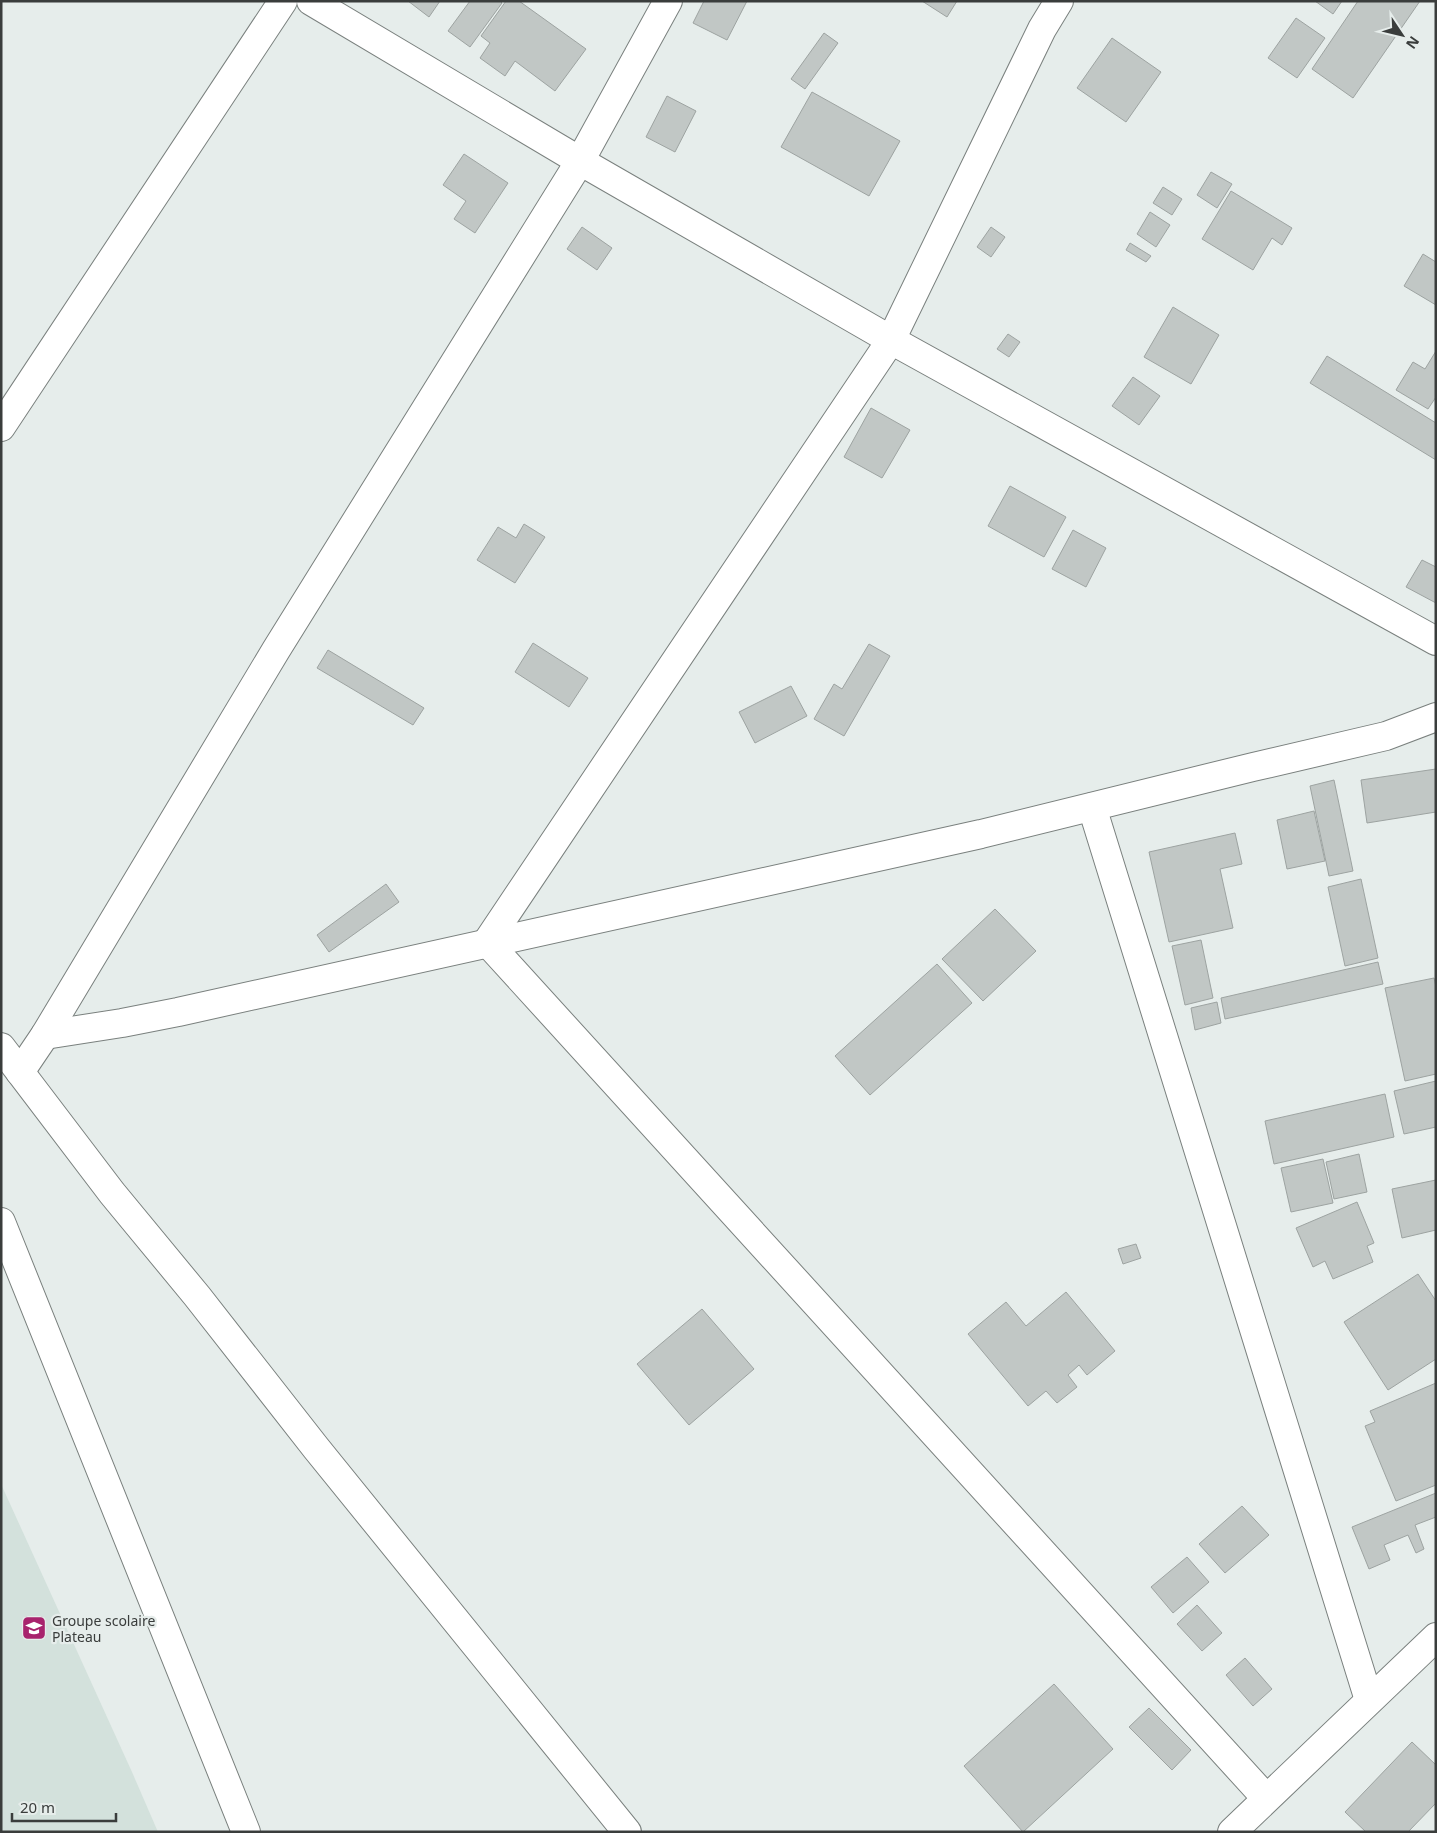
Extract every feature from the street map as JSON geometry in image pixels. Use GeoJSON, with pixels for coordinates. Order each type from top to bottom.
{"type":"FeatureCollection","features":[{"type":"Feature","properties":{"kind":"street"},"geometry":{"type":"LineString","coordinates":[[1,426],[283,1]]}},
{"type":"Feature","properties":{"kind":"street"},"geometry":{"type":"LineString","coordinates":[[311,1],[580,161],[891,340],[1436,640]]}},
{"type":"Feature","properties":{"kind":"street"},"geometry":{"type":"LineString","coordinates":[[20,1072],[45,1035],[282,641],[580,161],[668,1]]}},
{"type":"Feature","properties":{"kind":"street"},"geometry":{"type":"LineString","coordinates":[[487,942],[891,340],[1042,29],[1059,1]]}},
{"type":"Feature","properties":{"kind":"street"},"geometry":{"type":"LineString","coordinates":[[45,1035],[178,1012],[981,834],[1386,736],[1436,717]]}},
{"type":"Feature","properties":{"kind":"street"},"geometry":{"type":"LineString","coordinates":[[1092,807],[1370,1700]]}},
{"type":"Feature","properties":{"kind":"street"},"geometry":{"type":"LineString","coordinates":[[487,942],[1266,1798]]}},
{"type":"Feature","properties":{"kind":"street"},"geometry":{"type":"LineString","coordinates":[[1,1047],[112,1193],[197,1296],[316,1448],[627,1832]]}},
{"type":"Feature","properties":{"kind":"street"},"geometry":{"type":"LineString","coordinates":[[1,1222],[246,1832]]}},
{"type":"Feature","properties":{"kind":"street"},"geometry":{"type":"LineString","coordinates":[[1232,1832],[1436,1637]]}},
{"type":"Feature","properties":{"kind":"shaded area","name":"Groupe scolaire Plateau"},"geometry":{"type":"Polygon","coordinates":[[[1,1484],[132,1772],[158,1832],[1,1832],[1,1484]]]}},
{"type":"Feature","properties":{"kind":"building"},"geometry":{"type":"Polygon","coordinates":[[[408,1],[440,1],[429,17],[408,1]]]}},
{"type":"Feature","properties":{"kind":"building"},"geometry":{"type":"Polygon","coordinates":[[[470,1],[500,1],[502,3],[470,47],[448,31],[470,1]]]}},
{"type":"Feature","properties":{"kind":"building"},"geometry":{"type":"Polygon","coordinates":[[[506,1],[519,1],[586,49],[555,91],[515,61],[505,76],[480,58],[490,43],[481,36],[506,1]]]}},
{"type":"Feature","properties":{"kind":"building"},"geometry":{"type":"Polygon","coordinates":[[[704,1],[747,1],[727,40],[693,23],[704,1]]]}},
{"type":"Feature","properties":{"kind":"building"},"geometry":{"type":"Polygon","coordinates":[[[922,1],[957,1],[947,17],[922,1]]]}},
{"type":"Feature","properties":{"kind":"building"},"geometry":{"type":"Polygon","coordinates":[[[1315,1],[1342,1],[1333,14],[1315,1]]]}},
{"type":"Feature","properties":{"kind":"building"},"geometry":{"type":"Polygon","coordinates":[[[1358,1],[1420,1],[1353,98],[1312,69],[1358,1]]]}},
{"type":"Feature","properties":{"kind":"building"},"geometry":{"type":"Polygon","coordinates":[[[1296,18],[1325,38],[1297,78],[1268,58],[1296,18]]]}},
{"type":"Feature","properties":{"kind":"building"},"geometry":{"type":"Polygon","coordinates":[[[824,33],[838,43],[805,89],[791,79],[824,33]]]}},
{"type":"Feature","properties":{"kind":"building"},"geometry":{"type":"Polygon","coordinates":[[[1112,38],[1161,72],[1126,122],[1077,88],[1112,38]]]}},
{"type":"Feature","properties":{"kind":"building"},"geometry":{"type":"Polygon","coordinates":[[[812,92],[900,141],[869,196],[781,147],[812,92]]]}},
{"type":"Feature","properties":{"kind":"building"},"geometry":{"type":"Polygon","coordinates":[[[667,96],[696,111],[675,152],[646,137],[667,96]]]}},
{"type":"Feature","properties":{"kind":"building"},"geometry":{"type":"Polygon","coordinates":[[[464,154],[508,183],[475,233],[454,219],[466,201],[443,185],[464,154]]]}},
{"type":"Feature","properties":{"kind":"building"},"geometry":{"type":"Polygon","coordinates":[[[1211,172],[1232,184],[1217,208],[1197,195],[1211,172]]]}},
{"type":"Feature","properties":{"kind":"building"},"geometry":{"type":"Polygon","coordinates":[[[1163,187],[1182,199],[1172,215],[1153,203],[1163,187]]]}},
{"type":"Feature","properties":{"kind":"building"},"geometry":{"type":"Polygon","coordinates":[[[1231,191],[1292,228],[1282,245],[1272,238],[1253,270],[1202,239],[1231,191]]]}},
{"type":"Feature","properties":{"kind":"building"},"geometry":{"type":"Polygon","coordinates":[[[1150,212],[1170,225],[1156,247],[1137,234],[1150,212]]]}},
{"type":"Feature","properties":{"kind":"building"},"geometry":{"type":"Polygon","coordinates":[[[582,227],[612,248],[597,270],[567,249],[582,227]]]}},
{"type":"Feature","properties":{"kind":"building"},"geometry":{"type":"Polygon","coordinates":[[[991,227],[1005,237],[991,257],[977,247],[991,227]]]}},
{"type":"Feature","properties":{"kind":"building"},"geometry":{"type":"Polygon","coordinates":[[[1130,243],[1151,256],[1146,262],[1126,250],[1130,243]]]}},
{"type":"Feature","properties":{"kind":"building"},"geometry":{"type":"Polygon","coordinates":[[[1423,254],[1436,262],[1436,305],[1404,286],[1423,254]]]}},
{"type":"Feature","properties":{"kind":"building"},"geometry":{"type":"Polygon","coordinates":[[[1173,307],[1219,335],[1191,384],[1144,357],[1173,307]]]}},
{"type":"Feature","properties":{"kind":"building"},"geometry":{"type":"Polygon","coordinates":[[[1008,334],[1020,342],[1009,357],[997,349],[1008,334]]]}},
{"type":"Feature","properties":{"kind":"building"},"geometry":{"type":"Polygon","coordinates":[[[1436,351],[1436,397],[1428,409],[1396,390],[1413,362],[1425,369],[1436,351]]]}},
{"type":"Feature","properties":{"kind":"building"},"geometry":{"type":"Polygon","coordinates":[[[1327,356],[1436,423],[1436,460],[1310,383],[1327,356]]]}},
{"type":"Feature","properties":{"kind":"building"},"geometry":{"type":"Polygon","coordinates":[[[1133,377],[1160,396],[1139,425],[1112,406],[1133,377]]]}},
{"type":"Feature","properties":{"kind":"building"},"geometry":{"type":"Polygon","coordinates":[[[871,408],[910,430],[882,478],[844,457],[871,408]]]}},
{"type":"Feature","properties":{"kind":"building"},"geometry":{"type":"Polygon","coordinates":[[[1010,486],[1066,517],[1044,557],[988,526],[1010,486]]]}},
{"type":"Feature","properties":{"kind":"building"},"geometry":{"type":"Polygon","coordinates":[[[524,524],[545,537],[515,583],[477,560],[498,527],[516,538],[524,524]]]}},
{"type":"Feature","properties":{"kind":"building"},"geometry":{"type":"Polygon","coordinates":[[[1073,530],[1106,548],[1086,587],[1052,569],[1073,530]]]}},
{"type":"Feature","properties":{"kind":"building"},"geometry":{"type":"Polygon","coordinates":[[[1422,560],[1436,567],[1436,603],[1406,587],[1422,560]]]}},
{"type":"Feature","properties":{"kind":"building"},"geometry":{"type":"Polygon","coordinates":[[[533,643],[588,678],[569,707],[515,672],[533,643]]]}},
{"type":"Feature","properties":{"kind":"building"},"geometry":{"type":"Polygon","coordinates":[[[869,644],[890,656],[844,736],[814,719],[834,684],[842,689],[869,644]]]}},
{"type":"Feature","properties":{"kind":"building"},"geometry":{"type":"Polygon","coordinates":[[[328,650],[424,708],[413,725],[317,668],[328,650]]]}},
{"type":"Feature","properties":{"kind":"building"},"geometry":{"type":"Polygon","coordinates":[[[791,686],[807,716],[755,743],[739,712],[791,686]]]}},
{"type":"Feature","properties":{"kind":"building"},"geometry":{"type":"Polygon","coordinates":[[[1436,769],[1436,812],[1367,823],[1361,780],[1436,769]]]}},
{"type":"Feature","properties":{"kind":"building"},"geometry":{"type":"Polygon","coordinates":[[[1334,780],[1353,871],[1329,876],[1310,786],[1334,780]]]}},
{"type":"Feature","properties":{"kind":"building"},"geometry":{"type":"Polygon","coordinates":[[[1314,811],[1325,861],[1287,869],[1277,820],[1314,811]]]}},
{"type":"Feature","properties":{"kind":"building"},"geometry":{"type":"Polygon","coordinates":[[[1235,833],[1242,864],[1220,869],[1233,928],[1169,942],[1149,852],[1235,833]]]}},
{"type":"Feature","properties":{"kind":"building"},"geometry":{"type":"Polygon","coordinates":[[[1361,879],[1378,958],[1345,966],[1328,887],[1361,879]]]}},
{"type":"Feature","properties":{"kind":"building"},"geometry":{"type":"Polygon","coordinates":[[[386,884],[399,902],[329,952],[317,935],[386,884]]]}},
{"type":"Feature","properties":{"kind":"building"},"geometry":{"type":"Polygon","coordinates":[[[995,909],[1036,951],[983,1001],[942,959],[995,909]]]}},
{"type":"Feature","properties":{"kind":"building"},"geometry":{"type":"Polygon","coordinates":[[[1201,940],[1213,998],[1185,1005],[1172,946],[1201,940]]]}},
{"type":"Feature","properties":{"kind":"building"},"geometry":{"type":"Polygon","coordinates":[[[1378,962],[1383,984],[1225,1019],[1221,998],[1378,962]]]}},
{"type":"Feature","properties":{"kind":"building"},"geometry":{"type":"Polygon","coordinates":[[[937,964],[972,1003],[870,1095],[835,1056],[937,964]]]}},
{"type":"Feature","properties":{"kind":"building"},"geometry":{"type":"Polygon","coordinates":[[[1434,978],[1436,987],[1436,1074],[1405,1081],[1385,988],[1434,978]]]}},
{"type":"Feature","properties":{"kind":"building"},"geometry":{"type":"Polygon","coordinates":[[[1217,1002],[1221,1023],[1195,1030],[1191,1008],[1217,1002]]]}},
{"type":"Feature","properties":{"kind":"building"},"geometry":{"type":"Polygon","coordinates":[[[1436,1081],[1436,1127],[1404,1134],[1394,1091],[1436,1081]]]}},
{"type":"Feature","properties":{"kind":"building"},"geometry":{"type":"Polygon","coordinates":[[[1385,1094],[1394,1137],[1274,1164],[1265,1121],[1385,1094]]]}},
{"type":"Feature","properties":{"kind":"building"},"geometry":{"type":"Polygon","coordinates":[[[1359,1154],[1367,1192],[1334,1199],[1326,1162],[1359,1154]]]}},
{"type":"Feature","properties":{"kind":"building"},"geometry":{"type":"Polygon","coordinates":[[[1323,1159],[1333,1203],[1291,1212],[1281,1168],[1323,1159]]]}},
{"type":"Feature","properties":{"kind":"building"},"geometry":{"type":"Polygon","coordinates":[[[1436,1180],[1436,1230],[1402,1238],[1392,1189],[1436,1180]]]}},
{"type":"Feature","properties":{"kind":"building"},"geometry":{"type":"Polygon","coordinates":[[[1357,1202],[1374,1243],[1367,1246],[1373,1262],[1333,1279],[1325,1261],[1313,1267],[1296,1228],[1357,1202]]]}},
{"type":"Feature","properties":{"kind":"building"},"geometry":{"type":"Polygon","coordinates":[[[1136,1244],[1141,1258],[1123,1264],[1118,1249],[1136,1244]]]}},
{"type":"Feature","properties":{"kind":"building"},"geometry":{"type":"Polygon","coordinates":[[[1418,1274],[1436,1301],[1436,1359],[1388,1390],[1344,1322],[1418,1274]]]}},
{"type":"Feature","properties":{"kind":"building"},"geometry":{"type":"Polygon","coordinates":[[[1066,1292],[1115,1351],[1087,1375],[1079,1365],[1068,1375],[1077,1387],[1057,1403],[1046,1391],[1028,1406],[968,1334],[1006,1302],[1026,1326],[1066,1292]]]}},
{"type":"Feature","properties":{"kind":"building"},"geometry":{"type":"Polygon","coordinates":[[[702,1309],[754,1369],[689,1425],[637,1364],[702,1309]]]}},
{"type":"Feature","properties":{"kind":"building"},"geometry":{"type":"Polygon","coordinates":[[[1436,1383],[1436,1485],[1396,1501],[1365,1426],[1375,1422],[1370,1411],[1436,1383]]]}},
{"type":"Feature","properties":{"kind":"building"},"geometry":{"type":"Polygon","coordinates":[[[1436,1493],[1436,1517],[1415,1525],[1424,1549],[1416,1553],[1408,1535],[1384,1545],[1390,1560],[1369,1569],[1352,1527],[1436,1493]]]}},
{"type":"Feature","properties":{"kind":"building"},"geometry":{"type":"Polygon","coordinates":[[[1242,1506],[1269,1535],[1225,1573],[1199,1544],[1242,1506]]]}},
{"type":"Feature","properties":{"kind":"building"},"geometry":{"type":"Polygon","coordinates":[[[1187,1557],[1209,1582],[1173,1613],[1151,1587],[1187,1557]]]}},
{"type":"Feature","properties":{"kind":"building"},"geometry":{"type":"Polygon","coordinates":[[[1197,1605],[1222,1633],[1202,1651],[1177,1624],[1197,1605]]]}},
{"type":"Feature","properties":{"kind":"building"},"geometry":{"type":"Polygon","coordinates":[[[1245,1658],[1272,1689],[1253,1706],[1226,1675],[1245,1658]]]}},
{"type":"Feature","properties":{"kind":"building"},"geometry":{"type":"Polygon","coordinates":[[[1054,1684],[1113,1749],[1023,1832],[964,1766],[1054,1684]]]}},
{"type":"Feature","properties":{"kind":"building"},"geometry":{"type":"Polygon","coordinates":[[[1149,1708],[1191,1750],[1172,1770],[1129,1727],[1149,1708]]]}},
{"type":"Feature","properties":{"kind":"building"},"geometry":{"type":"Polygon","coordinates":[[[1412,1742],[1436,1765],[1436,1803],[1408,1832],[1366,1832],[1345,1812],[1412,1742]]]}},
{"type":"Feature","properties":{"kind":"place","name":"Groupe scolaire Plateau"},"geometry":{"type":"Point","coordinates":[34,1628]}}]}
